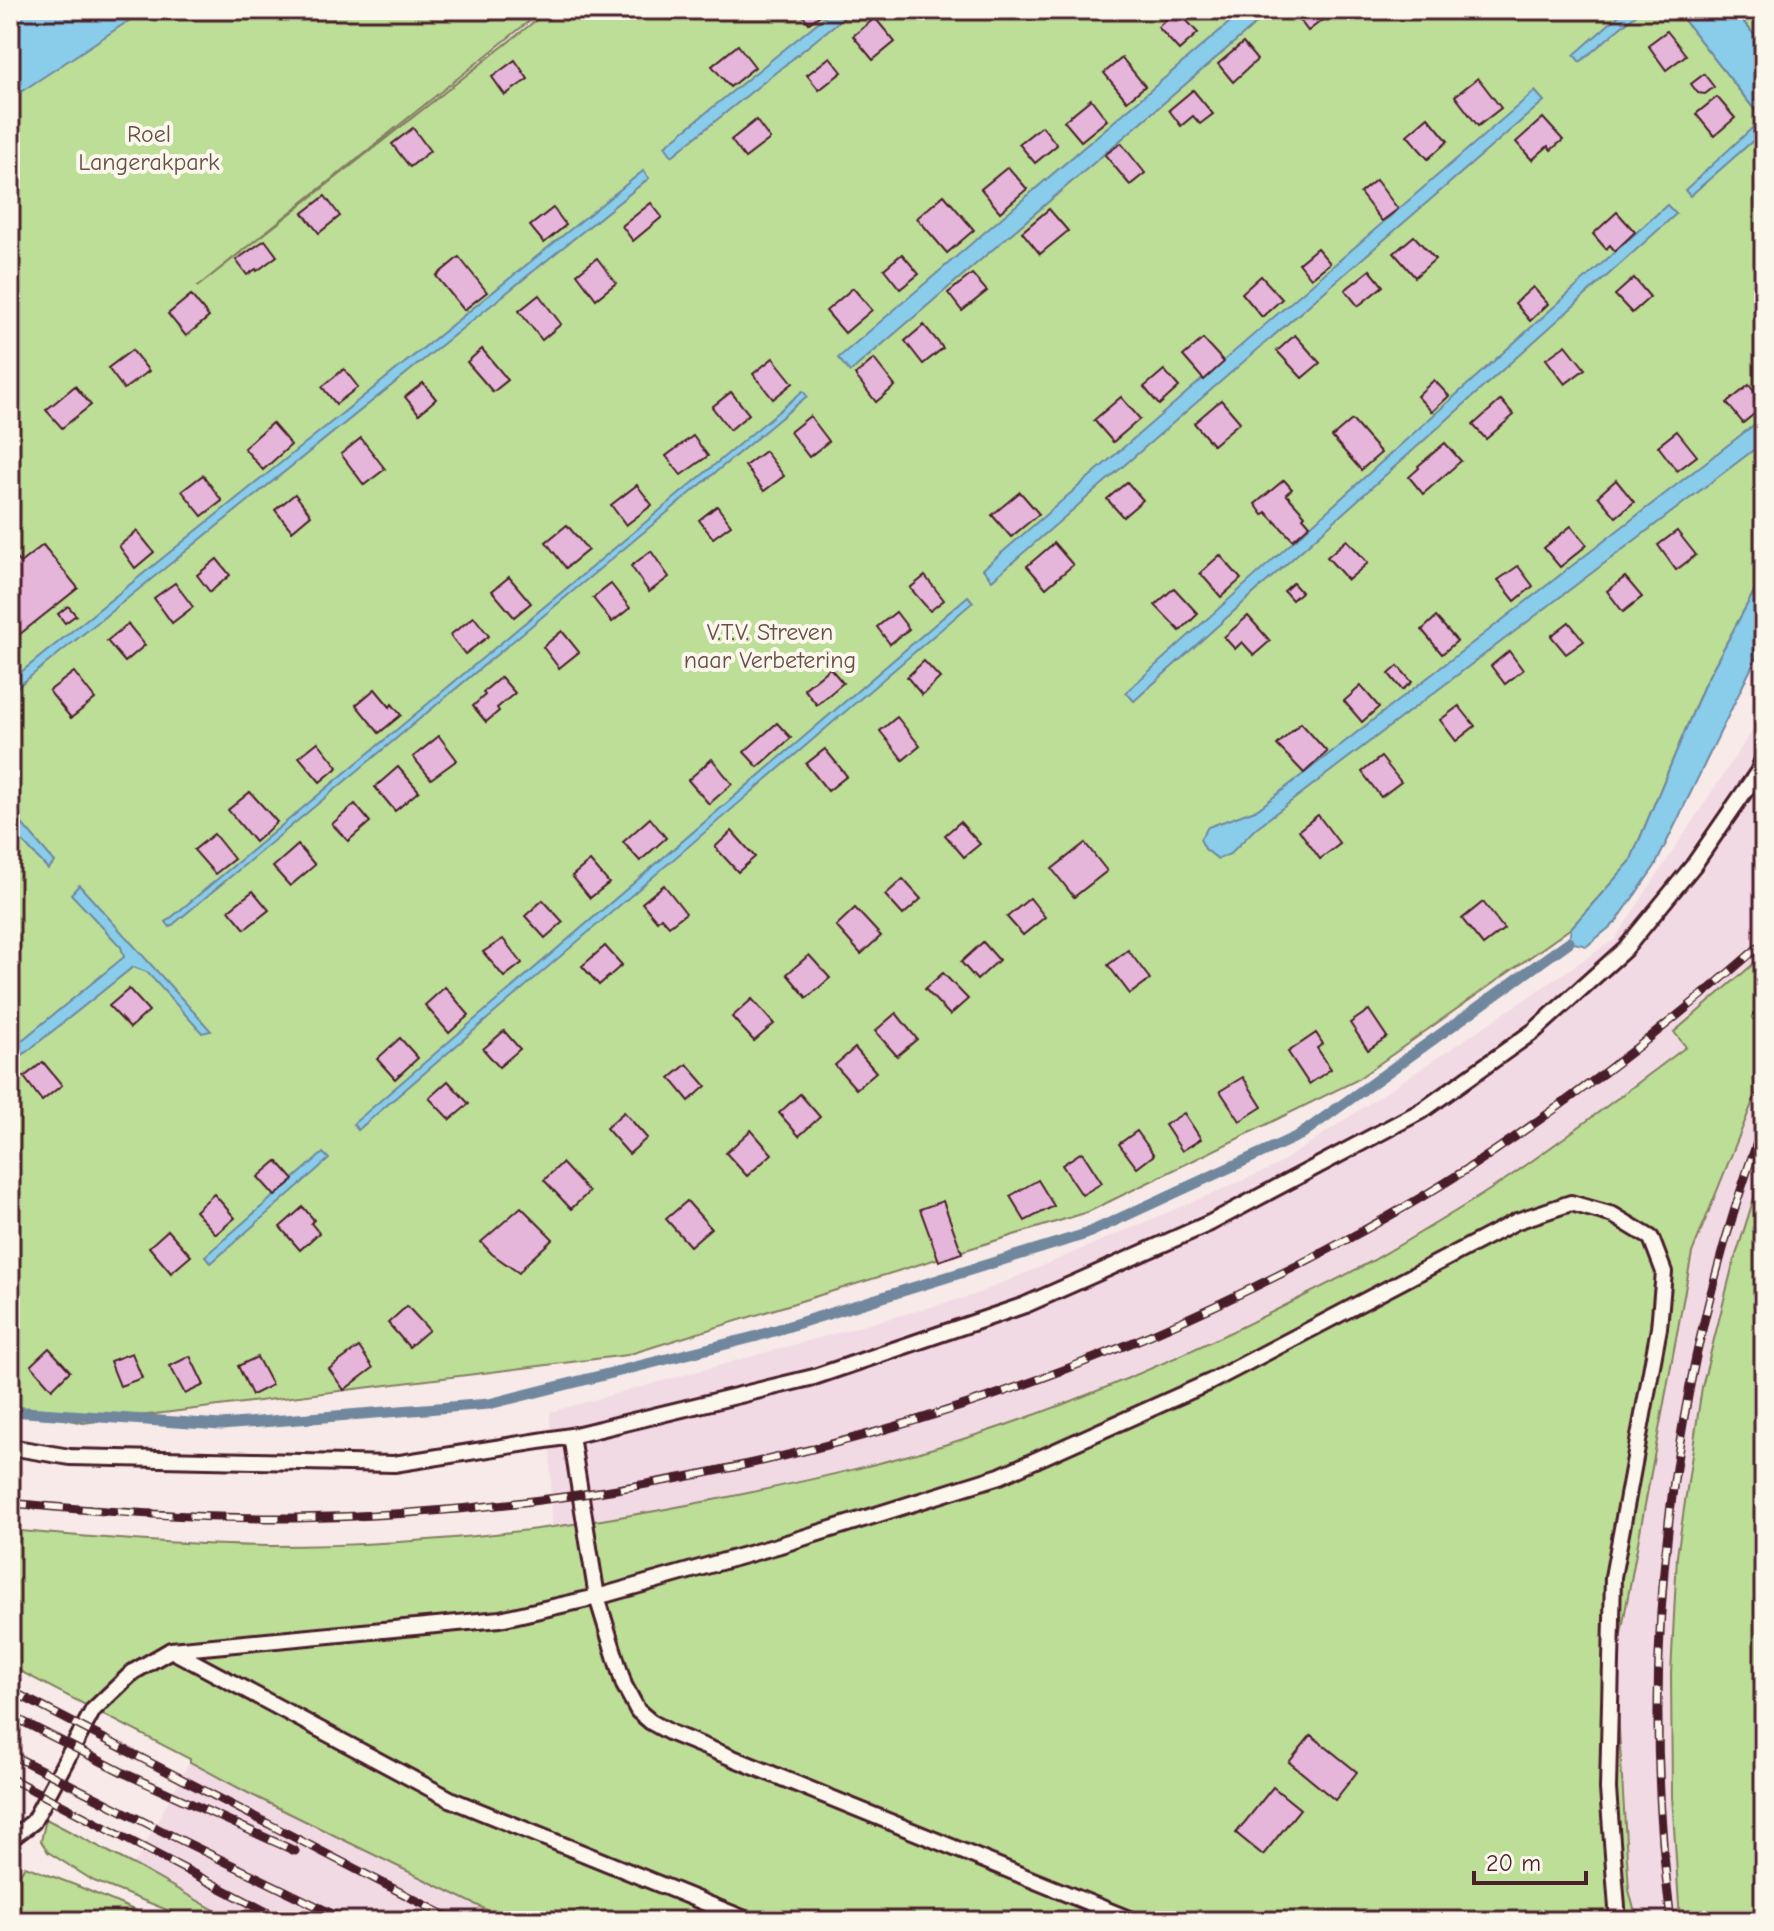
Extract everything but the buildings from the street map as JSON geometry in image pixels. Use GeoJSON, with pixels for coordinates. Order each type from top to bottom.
{"type":"FeatureCollection","features":[{"type":"Feature","properties":{"kind":"lane"},"geometry":{"type":"LineString","coordinates":[[10,1447],[70,1457],[394,1464],[571,1436],[814,1377],[1025,1305],[1210,1223],[1423,1110],[1534,1031],[1625,949],[1693,866],[1758,772],[1764,757]]}},
{"type":"Feature","properties":{"kind":"lane"},"geometry":{"type":"LineString","coordinates":[[10,1837],[33,1822],[93,1710],[133,1672],[171,1650],[500,1619],[597,1597],[777,1546],[1000,1476],[1210,1382],[1517,1221],[1571,1203],[1613,1215],[1651,1238],[1664,1272],[1659,1328],[1613,1577],[1608,1789],[1618,1921]]}},
{"type":"Feature","properties":{"kind":"lane"},"geometry":{"type":"LineString","coordinates":[[571,1436],[597,1597],[624,1685],[638,1711],[671,1733],[1134,1921]]}},
{"type":"Feature","properties":{"kind":"lane"},"geometry":{"type":"LineString","coordinates":[[171,1650],[452,1800],[750,1921]]}},
{"type":"Feature","properties":{"kind":"shaded area"},"geometry":{"type":"Polygon","coordinates":[[[1764,708],[1764,1921],[234,1921],[134,1865],[191,1759],[554,1720],[550,1412],[974,1295],[1274,1167],[1615,939],[1754,728],[1764,708]]]}},
{"type":"Feature","properties":{"kind":"green space","name":"V.T.V. Streven naar Verbetering"},"geometry":{"type":"Polygon","coordinates":[[[10,10],[543,10],[197,287],[549,10],[1676,10],[1764,122],[1764,573],[1705,683],[1630,862],[1571,928],[1355,1081],[1088,1212],[627,1355],[83,1423],[10,1407],[10,10]]]}},
{"type":"Feature","properties":{"kind":"green space"},"geometry":{"type":"Polygon","coordinates":[[[1734,10],[1764,10],[1764,47],[1734,10]]]}},
{"type":"Feature","properties":{"kind":"green space"},"geometry":{"type":"Polygon","coordinates":[[[1764,955],[1764,1074],[1692,1253],[1615,1666],[1629,1890],[1637,1921],[509,1921],[248,1793],[190,1762],[190,1759],[10,1666],[10,1530],[140,1541],[270,1546],[381,1543],[545,1528],[654,1511],[811,1480],[979,1434],[1103,1389],[1223,1336],[1347,1274],[1409,1240],[1495,1186],[1686,1047],[1674,1032],[1764,955]]]}},
{"type":"Feature","properties":{"kind":"green space"},"geometry":{"type":"Polygon","coordinates":[[[1764,1166],[1764,1921],[1680,1921],[1672,1796],[1671,1674],[1677,1556],[1702,1387],[1732,1268],[1764,1166]]]}},
{"type":"Feature","properties":{"kind":"green space"},"geometry":{"type":"Polygon","coordinates":[[[46,1819],[234,1921],[195,1921],[94,1881],[48,1852],[41,1841],[46,1819]]]}},
{"type":"Feature","properties":{"kind":"green space"},"geometry":{"type":"Polygon","coordinates":[[[25,1866],[160,1921],[10,1921],[10,1891],[25,1866]]]}},
{"type":"Feature","properties":{"kind":"water"},"geometry":{"type":"Polygon","coordinates":[[[10,10],[145,10],[10,99],[10,10]]]}},
{"type":"Feature","properties":{"kind":"water"},"geometry":{"type":"Polygon","coordinates":[[[833,10],[853,10],[672,156],[665,146],[833,10]]]}},
{"type":"Feature","properties":{"kind":"water"},"geometry":{"type":"Polygon","coordinates":[[[1244,10],[1272,10],[850,372],[838,358],[1244,10]]]}},
{"type":"Feature","properties":{"kind":"water"},"geometry":{"type":"Polygon","coordinates":[[[1625,10],[1641,10],[1580,62],[1574,55],[1625,10]]]}},
{"type":"Feature","properties":{"kind":"water"},"geometry":{"type":"Polygon","coordinates":[[[1676,10],[1734,10],[1764,47],[1764,131],[1690,196],[1685,190],[1762,119],[1676,10]]]}},
{"type":"Feature","properties":{"kind":"water"},"geometry":{"type":"Polygon","coordinates":[[[1535,91],[1544,101],[992,580],[983,569],[1535,91]]]}},
{"type":"Feature","properties":{"kind":"water"},"geometry":{"type":"Polygon","coordinates":[[[643,171],[649,178],[10,693],[10,681],[643,171]]]}},
{"type":"Feature","properties":{"kind":"water"},"geometry":{"type":"Polygon","coordinates":[[[1667,205],[1676,214],[1134,701],[1126,692],[1667,205]]]}},
{"type":"Feature","properties":{"kind":"water"},"geometry":{"type":"Polygon","coordinates":[[[803,391],[807,396],[170,927],[166,922],[803,391]]]}},
{"type":"Feature","properties":{"kind":"water"},"geometry":{"type":"Polygon","coordinates":[[[1764,417],[1764,442],[1256,828],[1230,854],[1218,859],[1205,849],[1200,839],[1208,827],[1258,809],[1764,417]]]}},
{"type":"Feature","properties":{"kind":"water"},"geometry":{"type":"Polygon","coordinates":[[[1764,573],[1764,642],[1655,866],[1616,922],[1587,946],[1569,942],[1571,928],[1630,862],[1705,683],[1764,573]]]}},
{"type":"Feature","properties":{"kind":"water"},"geometry":{"type":"Polygon","coordinates":[[[968,596],[973,602],[358,1130],[353,1124],[968,596]]]}},
{"type":"Feature","properties":{"kind":"water"},"geometry":{"type":"Polygon","coordinates":[[[10,810],[55,862],[48,869],[10,828],[10,810]]]}},
{"type":"Feature","properties":{"kind":"water"},"geometry":{"type":"Polygon","coordinates":[[[79,885],[211,1031],[202,1033],[147,972],[133,967],[10,1065],[10,1050],[124,957],[121,947],[71,894],[79,885]]]}},
{"type":"Feature","properties":{"kind":"water"},"geometry":{"type":"Polygon","coordinates":[[[323,1153],[329,1159],[211,1263],[205,1256],[323,1153]]]}},
{"type":"Feature","properties":{"kind":"waterway"},"geometry":{"type":"LineString","coordinates":[[10,1411],[221,1425],[489,1404],[754,1337],[1086,1234],[1300,1135],[1569,942]]}},
{"type":"Feature","properties":{"kind":"railway"},"geometry":{"type":"LineString","coordinates":[[10,1503],[224,1517],[296,1518],[419,1512],[541,1500],[662,1481],[782,1456],[900,1425],[1017,1387],[1132,1343],[1244,1292],[1371,1226],[1463,1172],[1563,1103],[1666,1025],[1764,942]]}},
{"type":"Feature","properties":{"kind":"railway"},"geometry":{"type":"LineString","coordinates":[[1671,1921],[1661,1820],[1658,1718],[1661,1617],[1670,1516],[1684,1416],[1705,1317],[1732,1219],[1764,1123]]}},
{"type":"Feature","properties":{"kind":"railway"},"geometry":{"type":"LineString","coordinates":[[1764,1626],[1764,1775]]}},
{"type":"Feature","properties":{"kind":"railway"},"geometry":{"type":"LineString","coordinates":[[10,1690],[456,1921]]}},
{"type":"Feature","properties":{"kind":"railway"},"geometry":{"type":"LineString","coordinates":[[10,1715],[124,1773],[295,1851]]}},
{"type":"Feature","properties":{"kind":"railway"},"geometry":{"type":"LineString","coordinates":[[10,1754],[347,1921]]}},
{"type":"Feature","properties":{"kind":"railway"},"geometry":{"type":"LineString","coordinates":[[10,1778],[284,1921]]}},
{"type":"Feature","properties":{"kind":"park label","name":"Roel Langerakpark"},"geometry":{"type":"Point","coordinates":[149,148]}}]}
